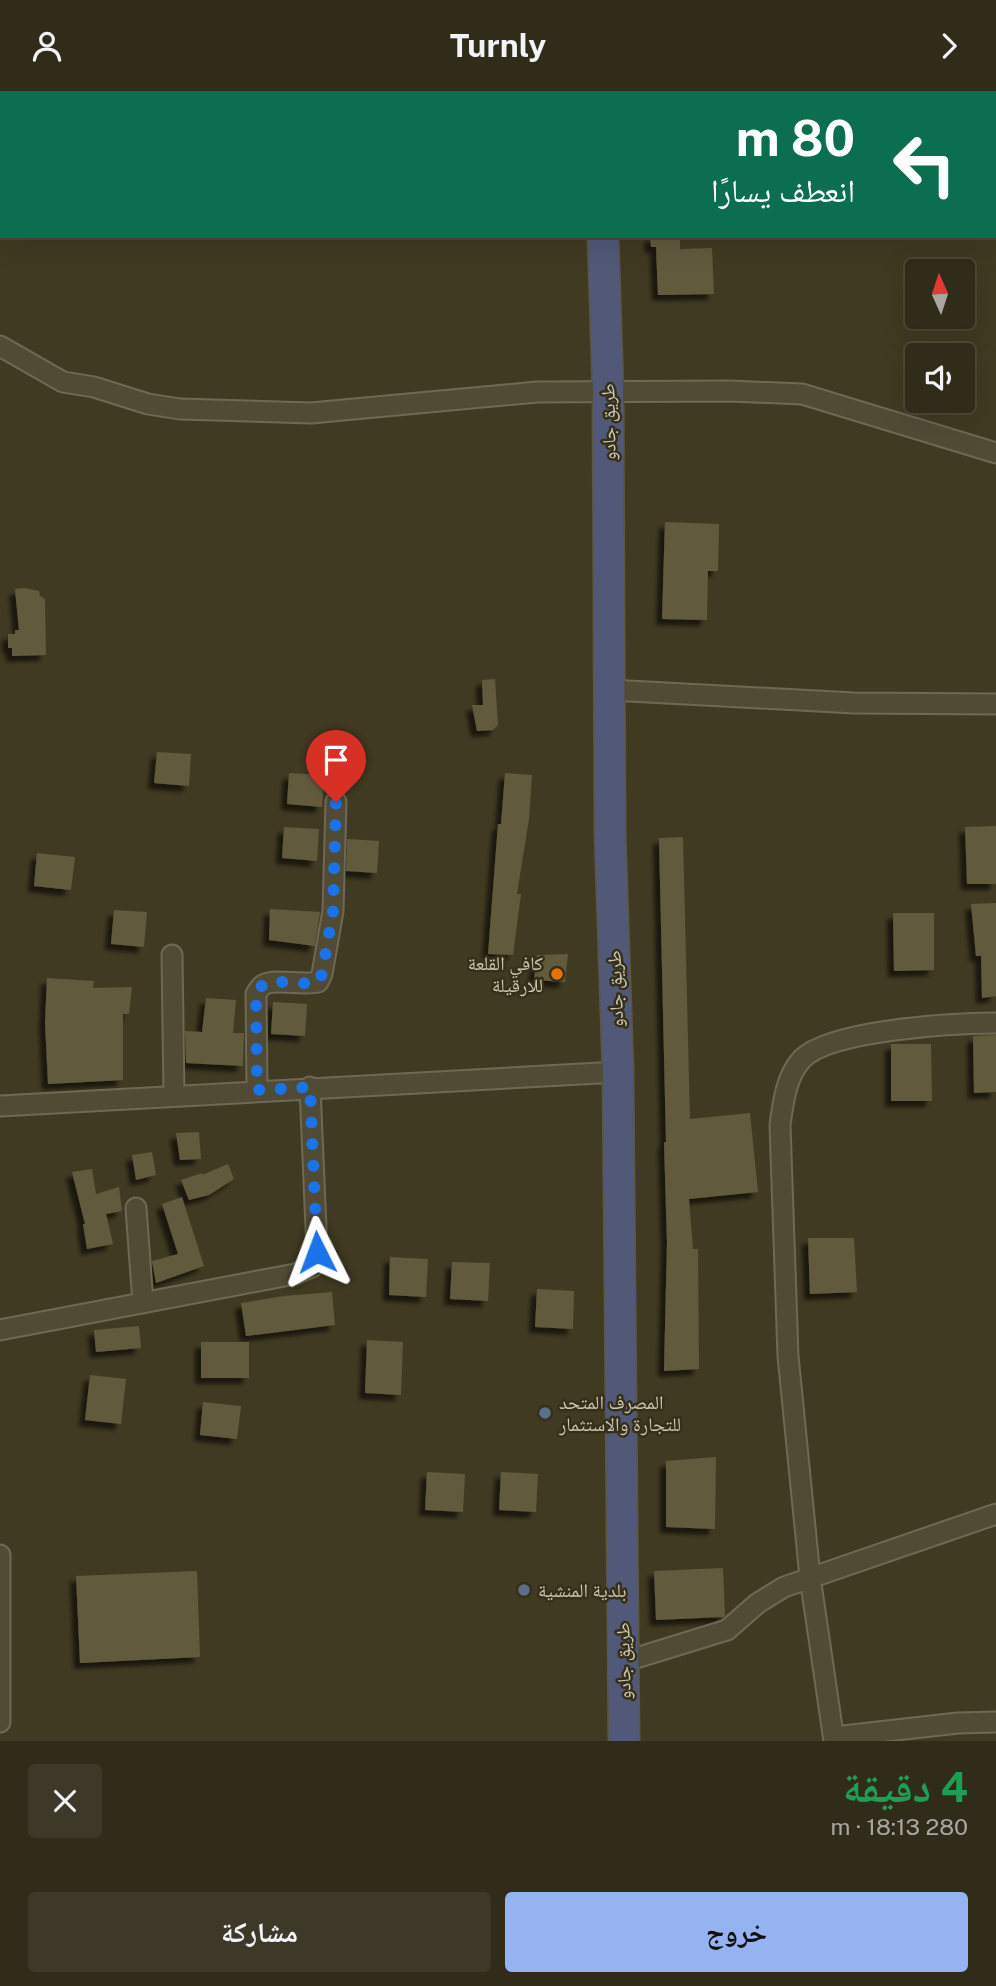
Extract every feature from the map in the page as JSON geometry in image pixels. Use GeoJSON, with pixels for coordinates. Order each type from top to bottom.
{"type":"FeatureCollection","features":[{"type":"Feature","properties":{"kind":"highway","name":"طريق جادو"},"geometry":{"type":"LineString","coordinates":[[603,238],[608,391],[610,832],[618,1072],[625,1741]]}},
{"type":"Feature","properties":{"kind":"street"},"geometry":{"type":"LineString","coordinates":[[0,346],[63,382],[94,387],[148,404],[180,409],[312,413],[537,392],[730,391],[802,394],[996,453]]}},
{"type":"Feature","properties":{"kind":"street"},"geometry":{"type":"LineString","coordinates":[[610,690],[854,703],[996,704]]}},
{"type":"Feature","properties":{"kind":"street"},"geometry":{"type":"LineString","coordinates":[[257,1090],[256,994],[264,985],[272,983],[318,982],[322,974],[333,911],[336,802]]}},
{"type":"Feature","properties":{"kind":"street"},"geometry":{"type":"LineString","coordinates":[[172,955],[174,1095]]}},
{"type":"Feature","properties":{"kind":"street"},"geometry":{"type":"LineString","coordinates":[[996,1023],[893,1032],[828,1044],[803,1058],[788,1083],[780,1125],[788,1356],[810,1577],[834,1739],[958,1723],[996,1722]]}},
{"type":"Feature","properties":{"kind":"street"},"geometry":{"type":"LineString","coordinates":[[0,1106],[618,1072]]}},
{"type":"Feature","properties":{"kind":"street"},"geometry":{"type":"LineString","coordinates":[[0,1330],[295,1274],[312,1267],[317,1252],[310,1087]]}},
{"type":"Feature","properties":{"kind":"street"},"geometry":{"type":"LineString","coordinates":[[136,1208],[143,1303]]}},
{"type":"Feature","properties":{"kind":"street"},"geometry":{"type":"LineString","coordinates":[[623,1662],[727,1630],[774,1592],[810,1577],[996,1514]]}},
{"type":"Feature","properties":{"kind":"street"},"geometry":{"type":"LineString","coordinates":[[0,1555],[0,1722]]}},
{"type":"Feature","properties":{"kind":"building"},"geometry":{"type":"Polygon","coordinates":[[[650,238],[680,238],[680,249],[712,248],[714,294],[658,295],[656,247],[651,247],[650,238]]]}},
{"type":"Feature","properties":{"kind":"building"},"geometry":{"type":"Polygon","coordinates":[[[665,522],[719,524],[718,571],[708,571],[707,620],[662,619],[665,522]]]}},
{"type":"Feature","properties":{"kind":"building"},"geometry":{"type":"Polygon","coordinates":[[[15,589],[39,591],[40,596],[45,599],[46,655],[12,656],[12,648],[8,648],[8,634],[15,634],[15,630],[19,630],[15,589]]]}},
{"type":"Feature","properties":{"kind":"building"},"geometry":{"type":"Polygon","coordinates":[[[495,679],[498,725],[493,730],[477,731],[472,705],[483,705],[482,680],[495,679]]]}},
{"type":"Feature","properties":{"kind":"building"},"geometry":{"type":"Polygon","coordinates":[[[157,752],[191,754],[189,786],[154,783],[157,752]]]}},
{"type":"Feature","properties":{"kind":"building"},"geometry":{"type":"Polygon","coordinates":[[[289,773],[324,775],[322,807],[287,804],[289,773]]]}},
{"type":"Feature","properties":{"kind":"building"},"geometry":{"type":"Polygon","coordinates":[[[505,773],[532,775],[529,819],[517,894],[521,894],[513,955],[488,954],[498,824],[501,824],[505,773]]]}},
{"type":"Feature","properties":{"kind":"building"},"geometry":{"type":"Polygon","coordinates":[[[996,826],[996,884],[967,884],[965,827],[996,826]]]}},
{"type":"Feature","properties":{"kind":"building"},"geometry":{"type":"Polygon","coordinates":[[[284,827],[319,829],[317,861],[282,858],[284,827]]]}},
{"type":"Feature","properties":{"kind":"building"},"geometry":{"type":"Polygon","coordinates":[[[683,837],[690,1119],[750,1113],[758,1192],[689,1199],[693,1249],[698,1249],[699,1369],[664,1371],[667,1243],[659,838],[683,837]]]}},
{"type":"Feature","properties":{"kind":"building"},"geometry":{"type":"Polygon","coordinates":[[[347,839],[379,841],[377,873],[346,871],[347,839]]]}},
{"type":"Feature","properties":{"kind":"building"},"geometry":{"type":"Polygon","coordinates":[[[37,853],[75,857],[71,890],[34,886],[37,853]]]}},
{"type":"Feature","properties":{"kind":"building"},"geometry":{"type":"Polygon","coordinates":[[[996,903],[996,996],[982,998],[981,956],[976,956],[971,904],[996,903]]]}},
{"type":"Feature","properties":{"kind":"building"},"geometry":{"type":"Polygon","coordinates":[[[270,909],[320,912],[315,946],[269,940],[270,909]]]}},
{"type":"Feature","properties":{"kind":"building"},"geometry":{"type":"Polygon","coordinates":[[[114,910],[147,912],[144,947],[111,944],[114,910]]]}},
{"type":"Feature","properties":{"kind":"building"},"geometry":{"type":"Polygon","coordinates":[[[893,913],[934,913],[934,970],[894,971],[893,913]]]}},
{"type":"Feature","properties":{"kind":"building"},"geometry":{"type":"Polygon","coordinates":[[[568,954],[565,982],[534,980],[537,955],[568,954]]]}},
{"type":"Feature","properties":{"kind":"building"},"geometry":{"type":"Polygon","coordinates":[[[47,978],[94,981],[93,988],[132,987],[129,1014],[123,1014],[123,1080],[48,1084],[45,1023],[47,978]]]}},
{"type":"Feature","properties":{"kind":"building"},"geometry":{"type":"Polygon","coordinates":[[[206,998],[236,1000],[233,1033],[244,1033],[243,1066],[186,1063],[185,1031],[202,1032],[206,998]]]}},
{"type":"Feature","properties":{"kind":"building"},"geometry":{"type":"Polygon","coordinates":[[[273,1002],[307,1004],[305,1036],[271,1034],[273,1002]]]}},
{"type":"Feature","properties":{"kind":"building"},"geometry":{"type":"Polygon","coordinates":[[[996,1035],[996,1092],[974,1093],[973,1036],[996,1035]]]}},
{"type":"Feature","properties":{"kind":"building"},"geometry":{"type":"Polygon","coordinates":[[[891,1044],[931,1044],[932,1101],[891,1101],[891,1044]]]}},
{"type":"Feature","properties":{"kind":"building"},"geometry":{"type":"Polygon","coordinates":[[[199,1132],[201,1159],[180,1160],[176,1133],[199,1132]]]}},
{"type":"Feature","properties":{"kind":"building"},"geometry":{"type":"Polygon","coordinates":[[[152,1152],[156,1175],[136,1180],[132,1155],[152,1152]]]}},
{"type":"Feature","properties":{"kind":"building"},"geometry":{"type":"Polygon","coordinates":[[[228,1164],[234,1179],[209,1195],[189,1200],[181,1180],[228,1164]]]}},
{"type":"Feature","properties":{"kind":"building"},"geometry":{"type":"Polygon","coordinates":[[[92,1169],[96,1194],[119,1187],[122,1211],[106,1214],[113,1244],[87,1249],[85,1224],[72,1172],[92,1169]]]}},
{"type":"Feature","properties":{"kind":"building"},"geometry":{"type":"Polygon","coordinates":[[[182,1197],[204,1266],[156,1283],[152,1261],[178,1254],[162,1204],[182,1197]]]}},
{"type":"Feature","properties":{"kind":"building"},"geometry":{"type":"Polygon","coordinates":[[[808,1238],[854,1238],[857,1292],[810,1294],[808,1238]]]}},
{"type":"Feature","properties":{"kind":"building"},"geometry":{"type":"Polygon","coordinates":[[[390,1257],[428,1259],[426,1297],[389,1295],[390,1257]]]}},
{"type":"Feature","properties":{"kind":"building"},"geometry":{"type":"Polygon","coordinates":[[[452,1262],[490,1263],[488,1301],[450,1299],[452,1262]]]}},
{"type":"Feature","properties":{"kind":"building"},"geometry":{"type":"Polygon","coordinates":[[[537,1289],[574,1291],[573,1329],[535,1327],[537,1289]]]}},
{"type":"Feature","properties":{"kind":"building"},"geometry":{"type":"Polygon","coordinates":[[[332,1292],[335,1325],[246,1336],[241,1303],[332,1292]]]}},
{"type":"Feature","properties":{"kind":"building"},"geometry":{"type":"Polygon","coordinates":[[[139,1326],[141,1348],[96,1352],[94,1330],[139,1326]]]}},
{"type":"Feature","properties":{"kind":"building"},"geometry":{"type":"Polygon","coordinates":[[[367,1340],[403,1342],[401,1395],[365,1393],[367,1340]]]}},
{"type":"Feature","properties":{"kind":"building"},"geometry":{"type":"Polygon","coordinates":[[[201,1342],[249,1342],[249,1378],[201,1378],[201,1342]]]}},
{"type":"Feature","properties":{"kind":"building"},"geometry":{"type":"Polygon","coordinates":[[[90,1375],[126,1379],[121,1424],[85,1420],[90,1375]]]}},
{"type":"Feature","properties":{"kind":"building"},"geometry":{"type":"Polygon","coordinates":[[[203,1402],[241,1406],[237,1439],[200,1435],[203,1402]]]}},
{"type":"Feature","properties":{"kind":"building"},"geometry":{"type":"Polygon","coordinates":[[[716,1457],[715,1529],[666,1527],[666,1461],[716,1457]]]}},
{"type":"Feature","properties":{"kind":"building"},"geometry":{"type":"Polygon","coordinates":[[[427,1472],[465,1474],[463,1512],[425,1510],[427,1472]]]}},
{"type":"Feature","properties":{"kind":"building"},"geometry":{"type":"Polygon","coordinates":[[[501,1472],[538,1474],[536,1512],[499,1510],[501,1472]]]}},
{"type":"Feature","properties":{"kind":"building"},"geometry":{"type":"Polygon","coordinates":[[[723,1568],[725,1616],[656,1620],[654,1571],[723,1568]]]}},
{"type":"Feature","properties":{"kind":"building"},"geometry":{"type":"Polygon","coordinates":[[[197,1571],[200,1657],[80,1663],[76,1576],[197,1571]]]}},
{"type":"Feature","properties":{"kind":"place","name":"كافي القلعة للارقيلة"},"geometry":{"type":"Point","coordinates":[557,974]}},
{"type":"Feature","properties":{"kind":"place","name":"المصرف المتحد للتجارة والاستثمار"},"geometry":{"type":"Point","coordinates":[545,1413]}},
{"type":"Feature","properties":{"kind":"place","name":"بلدية المنشية"},"geometry":{"type":"Point","coordinates":[524,1590]}},
{"type":"Feature","properties":{"kind":"route"},"geometry":{"type":"LineString","coordinates":[[317,1252],[310,1087],[257,1090],[256,994],[264,985],[272,983],[318,982],[322,974],[333,911],[336,802]]}}]}
